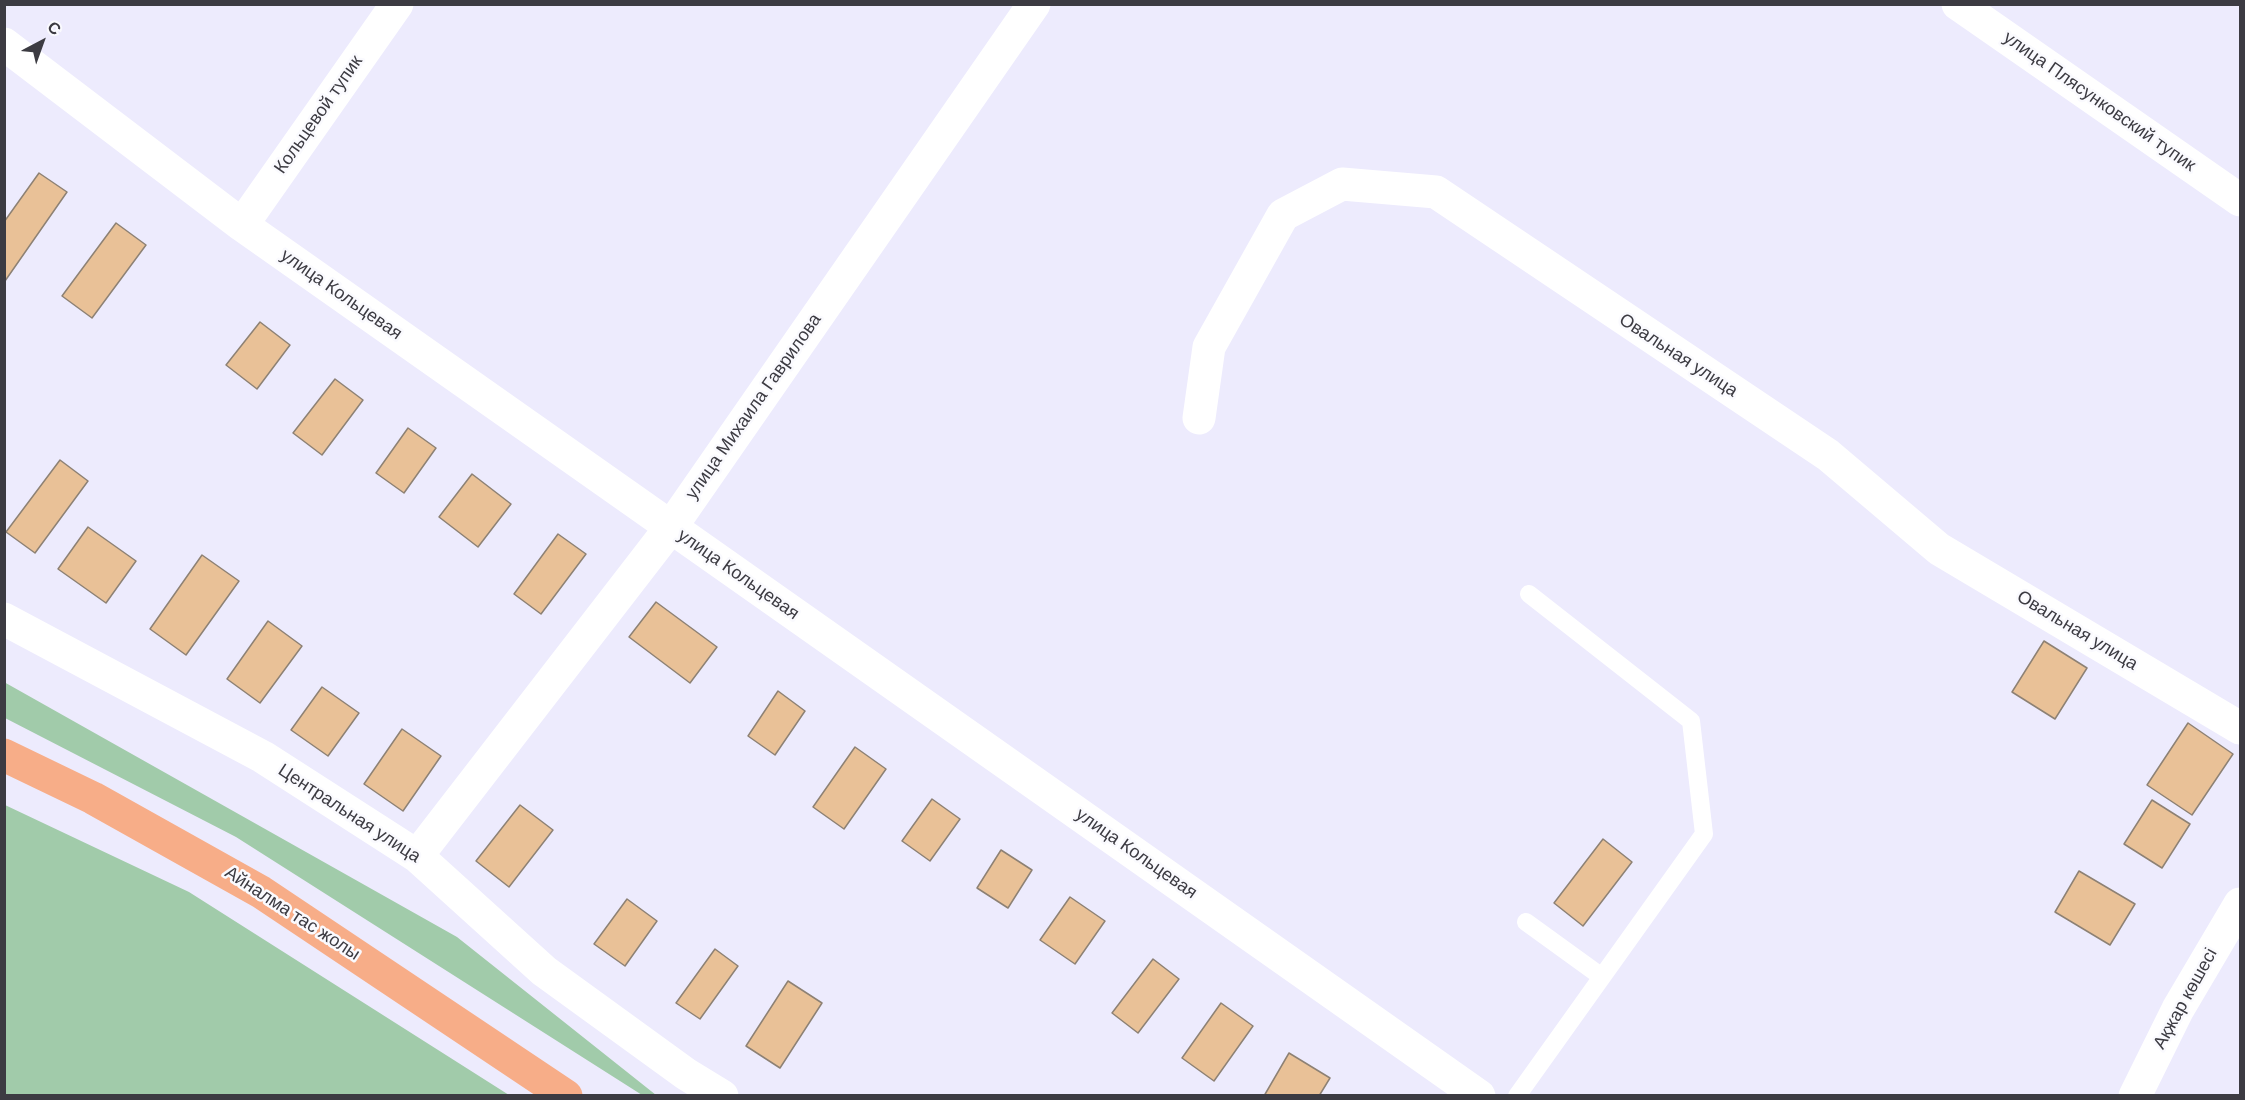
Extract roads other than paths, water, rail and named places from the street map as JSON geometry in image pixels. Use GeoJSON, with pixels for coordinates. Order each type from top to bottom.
{"type":"FeatureCollection","features":[{"type":"Feature","properties":{"kind":"highway","name":"Айналма тас жолы"},"geometry":{"type":"LineString","coordinates":[[4,755],[112,808],[261,892],[566,1095]]}},
{"type":"Feature","properties":{"kind":"street","name":"Кольцевой тупик"},"geometry":{"type":"LineString","coordinates":[[242,225],[397,4]]}},
{"type":"Feature","properties":{"kind":"street","name":"улица Михаила Гаврилова"},"geometry":{"type":"LineString","coordinates":[[417,856],[670,527],[1034,4]]}},
{"type":"Feature","properties":{"kind":"street","name":"улица Плясунковский тупик"},"geometry":{"type":"LineString","coordinates":[[1958,4],[2241,200]]}},
{"type":"Feature","properties":{"kind":"street","name":"улица Кольцевая"},"geometry":{"type":"LineString","coordinates":[[4,44],[242,225],[1479,1095]]}},
{"type":"Feature","properties":{"kind":"street","name":"Овальная улица"},"geometry":{"type":"LineString","coordinates":[[1199,418],[1209,347],[1283,215],[1342,184],[1436,192],[1828,455],[1939,549],[2241,728]]}},
{"type":"Feature","properties":{"kind":"street","name":"Центральная улица"},"geometry":{"type":"LineString","coordinates":[[4,619],[263,757],[417,856],[544,971],[686,1074],[722,1095]]}},
{"type":"Feature","properties":{"kind":"street","name":"Ақжар көшесі"},"geometry":{"type":"LineString","coordinates":[[2135,1095],[2178,1009],[2241,904]]}},
{"type":"Feature","properties":{"kind":"lane"},"geometry":{"type":"LineString","coordinates":[[1517,1095],[1704,834],[1691,721],[1529,594]]}},
{"type":"Feature","properties":{"kind":"lane"},"geometry":{"type":"LineString","coordinates":[[1526,922],[1602,976]]}}]}
